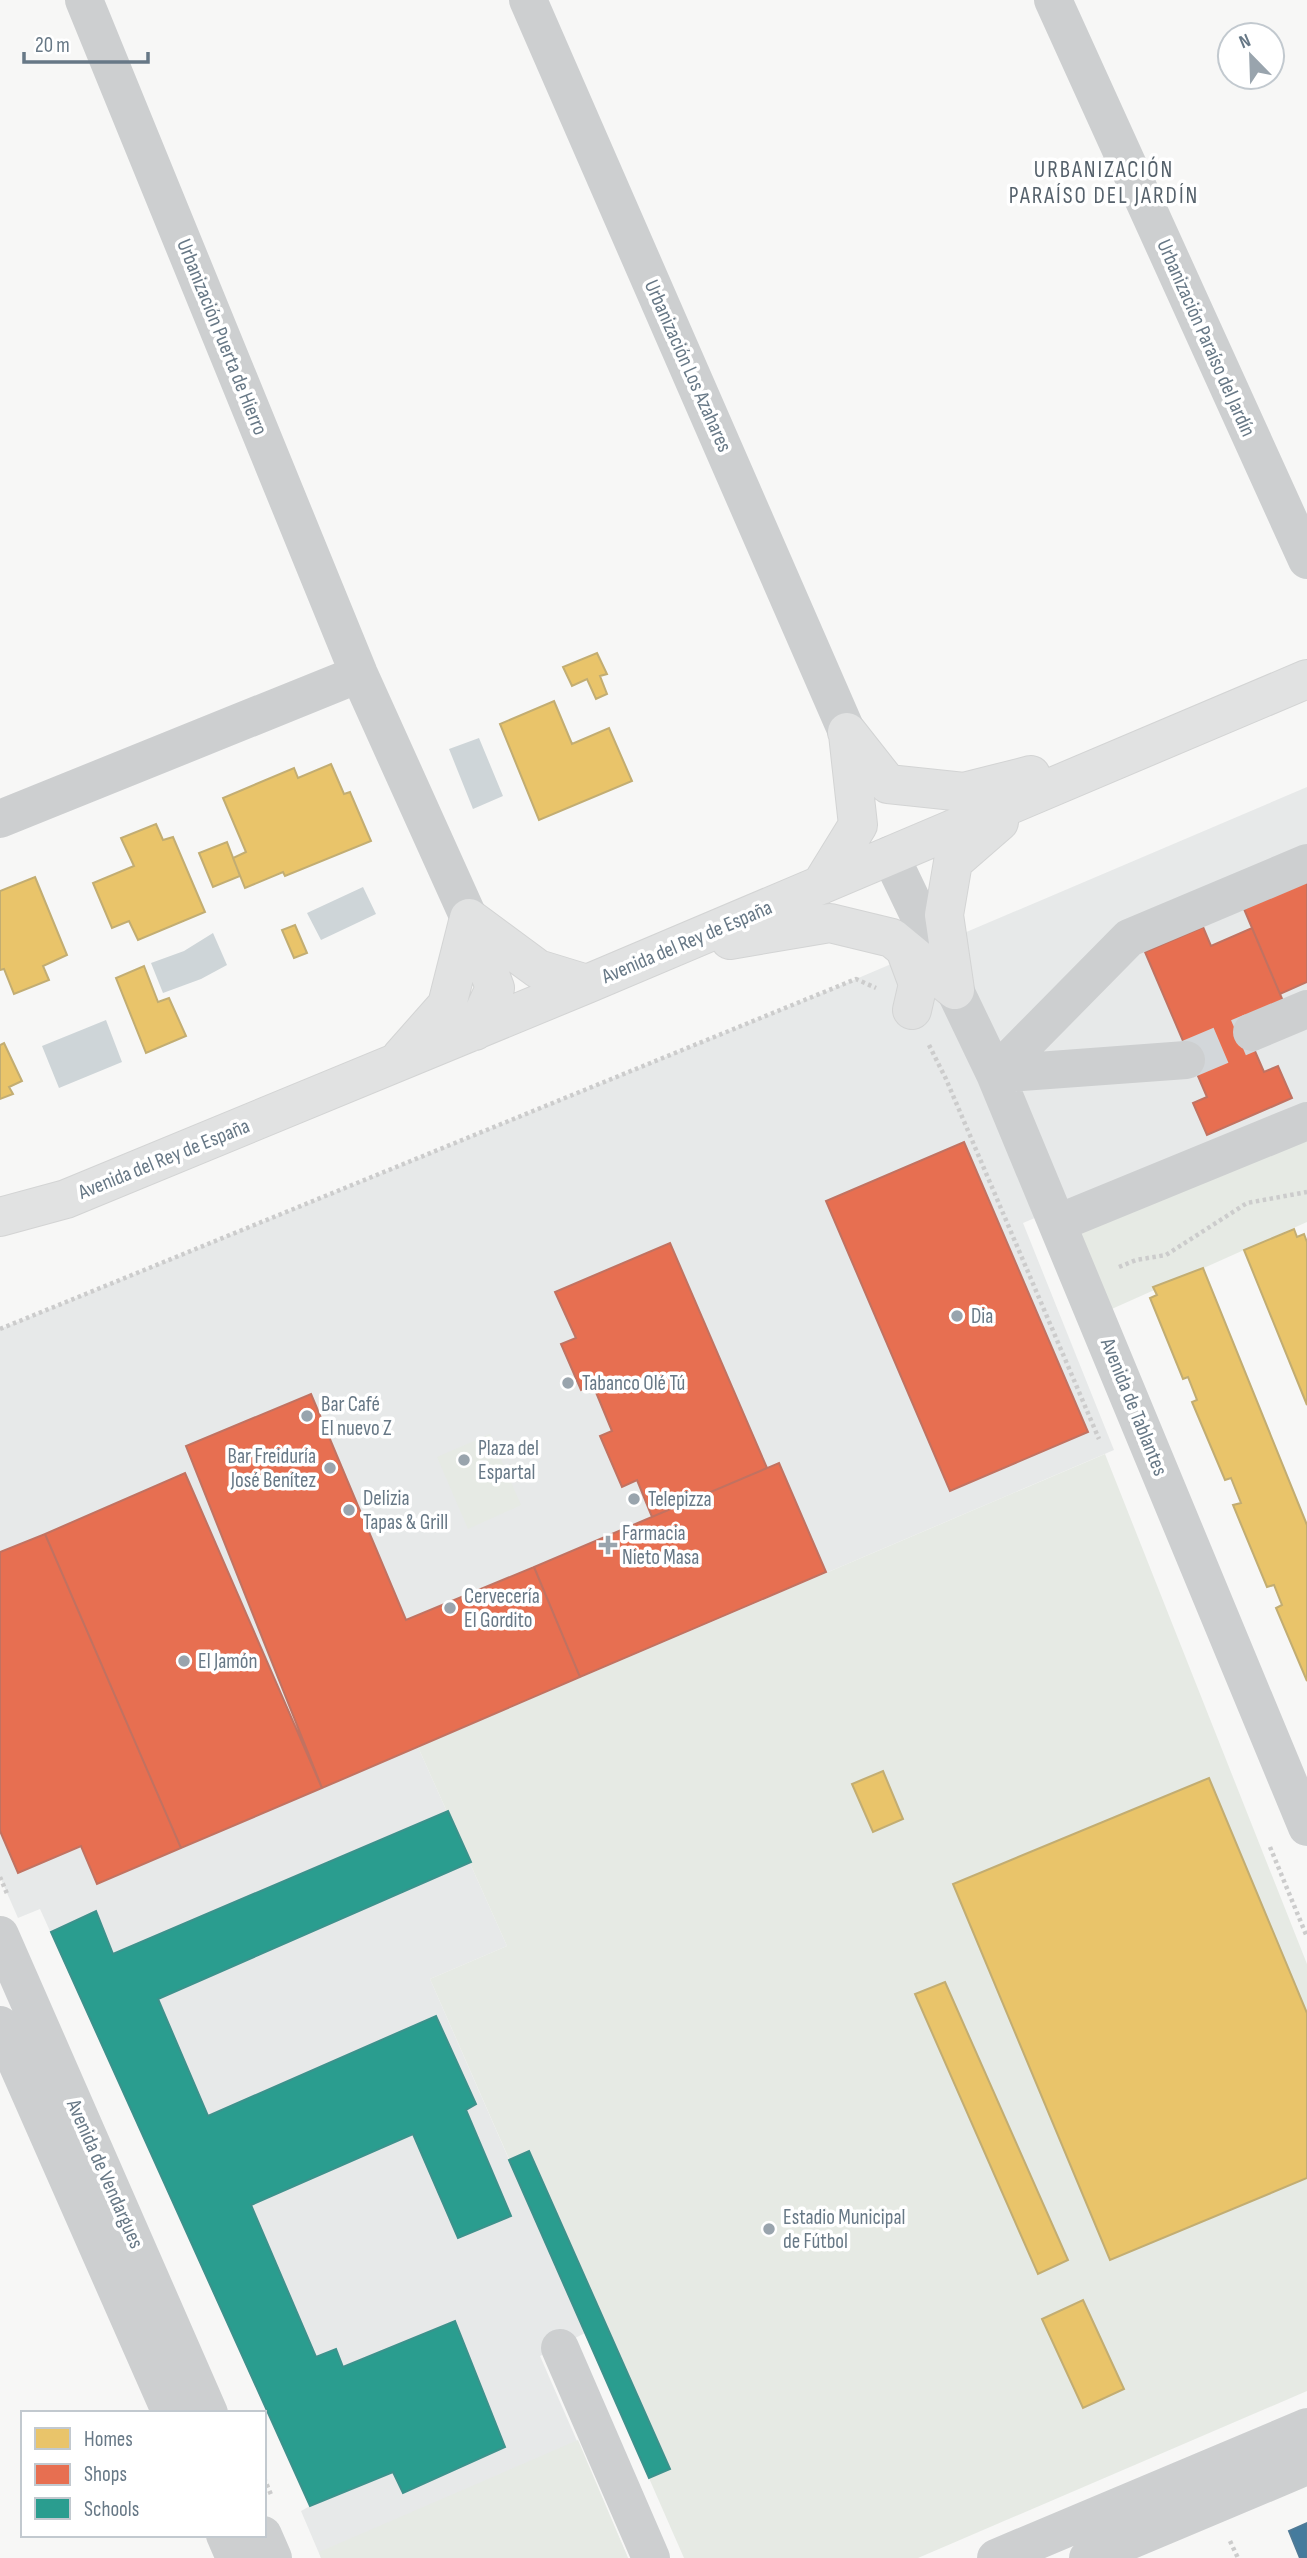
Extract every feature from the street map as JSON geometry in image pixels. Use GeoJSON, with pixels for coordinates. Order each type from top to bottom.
{"type":"FeatureCollection","features":[{"type":"Feature","properties":{"kind":"main road","name":"Avenida del Rey de España"},"geometry":{"type":"LineString","coordinates":[[0,1217],[66,1199],[475,1031],[1307,679]]}},
{"type":"Feature","properties":{"kind":"main road"},"geometry":{"type":"LineString","coordinates":[[847,732],[888,784],[964,792],[1162,741]]}},
{"type":"Feature","properties":{"kind":"main road"},"geometry":{"type":"LineString","coordinates":[[821,885],[858,825],[847,732]]}},
{"type":"Feature","properties":{"kind":"main road"},"geometry":{"type":"LineString","coordinates":[[955,990],[944,915],[953,862],[1026,799]]}},
{"type":"Feature","properties":{"kind":"main road"},"geometry":{"type":"LineString","coordinates":[[469,918],[538,969],[598,980],[735,939],[830,923],[892,938],[955,990]]}},
{"type":"Feature","properties":{"kind":"main road"},"geometry":{"type":"LineString","coordinates":[[469,918],[495,988],[475,1031]]}},
{"type":"Feature","properties":{"kind":"main road"},"geometry":{"type":"LineString","coordinates":[[395,1063],[447,1005],[469,918]]}},
{"type":"Feature","properties":{"kind":"main road"},"geometry":{"type":"LineString","coordinates":[[905,949],[918,984],[912,1010]]}},
{"type":"Feature","properties":{"kind":"main road","name":"Avenida del Rey de España"},"geometry":{"type":"LineString","coordinates":[[0,1239],[66,1199]]}},
{"type":"Feature","properties":{"kind":"street","name":"Urbanización Puerta de Hierro"},"geometry":{"type":"LineString","coordinates":[[84,0],[359,674],[469,918]]}},
{"type":"Feature","properties":{"kind":"street","name":"Urbanización Los Azahares"},"geometry":{"type":"LineString","coordinates":[[528,0],[847,732]]}},
{"type":"Feature","properties":{"kind":"street","name":"Urbanización Paraíso del Jardín"},"geometry":{"type":"LineString","coordinates":[[1053,0],[1307,560]]}},
{"type":"Feature","properties":{"kind":"street"},"geometry":{"type":"LineString","coordinates":[[0,819],[359,674]]}},
{"type":"Feature","properties":{"kind":"street","name":"Avenida de Tablantes"},"geometry":{"type":"LineString","coordinates":[[890,855],[995,1073],[1307,1827]]}},
{"type":"Feature","properties":{"kind":"street"},"geometry":{"type":"LineString","coordinates":[[995,1073],[1129,937],[1307,863]]}},
{"type":"Feature","properties":{"kind":"street"},"geometry":{"type":"LineString","coordinates":[[1252,1032],[1307,1009]]}},
{"type":"Feature","properties":{"kind":"street"},"geometry":{"type":"LineString","coordinates":[[995,1073],[1186,1060]]}},
{"type":"Feature","properties":{"kind":"street"},"geometry":{"type":"LineString","coordinates":[[1058,1223],[1304,1132]]}},
{"type":"Feature","properties":{"kind":"street","name":"Avenida de Vendargues"},"geometry":{"type":"LineString","coordinates":[[0,1935],[208,2411]]}},
{"type":"Feature","properties":{"kind":"street","name":"Avenida de Vendargues"},"geometry":{"type":"LineString","coordinates":[[0,2025],[170,2411]]}},
{"type":"Feature","properties":{"kind":"street"},"geometry":{"type":"LineString","coordinates":[[560,2348],[652,2558]]}},
{"type":"Feature","properties":{"kind":"street"},"geometry":{"type":"LineString","coordinates":[[1088,2558],[1217,2485],[1307,2427]]}},
{"type":"Feature","properties":{"kind":"street"},"geometry":{"type":"LineString","coordinates":[[996,2558],[1217,2485],[1307,2466]]}},
{"type":"Feature","properties":{"kind":"street"},"geometry":{"type":"LineString","coordinates":[[226,2537],[236,2558]]}},
{"type":"Feature","properties":{"kind":"street"},"geometry":{"type":"LineString","coordinates":[[264,2537],[273,2558]]}},
{"type":"Feature","properties":{"kind":"path"},"geometry":{"type":"LineString","coordinates":[[0,1329],[856,978],[906,1001],[912,1010],[946,1079],[1100,1442]]}},
{"type":"Feature","properties":{"kind":"path"},"geometry":{"type":"LineString","coordinates":[[1082,1281],[1136,1260],[1166,1255],[1247,1203],[1307,1192]]}},
{"type":"Feature","properties":{"kind":"path"},"geometry":{"type":"LineString","coordinates":[[1265,1835],[1307,1937]]}},
{"type":"Feature","properties":{"kind":"shaded area"},"geometry":{"type":"Polygon","coordinates":[[[479,738],[503,796],[473,809],[449,749],[479,738]]]}},
{"type":"Feature","properties":{"kind":"shaded area"},"geometry":{"type":"Polygon","coordinates":[[[1307,787],[1307,1102],[1023,1223],[1114,1450],[418,1747],[507,1946],[430,1979],[585,2333],[540,2356],[628,2558],[321,2558],[301,2511],[310,2506],[40,1909],[18,1918],[0,1877],[0,1329],[856,979],[1307,787]]]}},
{"type":"Feature","properties":{"kind":"shaded area"},"geometry":{"type":"Polygon","coordinates":[[[363,887],[376,914],[321,940],[307,913],[363,887]]]}},
{"type":"Feature","properties":{"kind":"shaded area"},"geometry":{"type":"Polygon","coordinates":[[[213,933],[227,965],[201,979],[163,993],[151,963],[184,951],[213,933]]]}},
{"type":"Feature","properties":{"kind":"shaded area"},"geometry":{"type":"Polygon","coordinates":[[[106,1020],[122,1062],[59,1088],[42,1046],[106,1020]]]}},
{"type":"Feature","properties":{"kind":"shaded area"},"geometry":{"type":"Polygon","coordinates":[[[1307,1121],[1307,1222],[1096,1316],[1058,1223],[1307,1121]]]}},
{"type":"Feature","properties":{"kind":"shaded area"},"geometry":{"type":"Polygon","coordinates":[[[490,1434],[521,1505],[468,1529],[437,1457],[490,1434]]]}},
{"type":"Feature","properties":{"kind":"shaded area"},"geometry":{"type":"Polygon","coordinates":[[[1105,1454],[1307,1964],[1307,2391],[918,2558],[684,2558],[430,1979],[507,1946],[418,1747],[1105,1454]]]}},
{"type":"Feature","properties":{"kind":"shaded area"},"geometry":{"type":"Polygon","coordinates":[[[578,2440],[628,2558],[321,2558],[319,2552],[578,2440]]]}},
{"type":"Feature","properties":{"kind":"building: Homes"},"geometry":{"type":"Polygon","coordinates":[[[597,653],[607,674],[600,676],[607,694],[596,699],[587,679],[572,686],[563,667],[597,653]]]}},
{"type":"Feature","properties":{"kind":"building: Homes"},"geometry":{"type":"Polygon","coordinates":[[[554,701],[572,744],[609,728],[632,781],[539,820],[500,724],[554,701]]]}},
{"type":"Feature","properties":{"kind":"building: Homes"},"geometry":{"type":"Polygon","coordinates":[[[331,764],[344,794],[350,792],[371,841],[285,876],[283,872],[245,888],[233,858],[246,852],[223,798],[294,768],[298,778],[331,764]]]}},
{"type":"Feature","properties":{"kind":"building: Homes"},"geometry":{"type":"Polygon","coordinates":[[[156,824],[163,840],[173,837],[205,912],[138,940],[129,921],[112,928],[93,883],[134,866],[121,838],[156,824]]]}},
{"type":"Feature","properties":{"kind":"building: Homes"},"geometry":{"type":"Polygon","coordinates":[[[227,842],[240,876],[213,887],[199,853],[227,842]]]}},
{"type":"Feature","properties":{"kind":"building: Homes"},"geometry":{"type":"Polygon","coordinates":[[[35,877],[67,955],[43,966],[49,980],[14,994],[4,969],[0,970],[0,891],[35,877]]]}},
{"type":"Feature","properties":{"kind":"building: Homes"},"geometry":{"type":"Polygon","coordinates":[[[295,925],[307,953],[294,958],[282,930],[295,925]]]}},
{"type":"Feature","properties":{"kind":"building: Homes"},"geometry":{"type":"Polygon","coordinates":[[[144,966],[158,1002],[169,998],[186,1036],[146,1053],[116,978],[144,966]]]}},
{"type":"Feature","properties":{"kind":"building: Homes"},"geometry":{"type":"Polygon","coordinates":[[[4,1043],[22,1081],[9,1087],[13,1094],[0,1099],[0,1045],[4,1043]]]}},
{"type":"Feature","properties":{"kind":"building: Homes"},"geometry":{"type":"Polygon","coordinates":[[[1294,1229],[1297,1237],[1304,1234],[1307,1242],[1307,1405],[1244,1250],[1294,1229]]]}},
{"type":"Feature","properties":{"kind":"building: Homes"},"geometry":{"type":"Polygon","coordinates":[[[1203,1268],[1307,1525],[1307,1681],[1276,1608],[1282,1605],[1274,1585],[1267,1587],[1233,1505],[1241,1503],[1231,1478],[1225,1480],[1192,1402],[1197,1400],[1188,1377],[1183,1379],[1150,1298],[1157,1295],[1153,1287],[1203,1268]]]}},
{"type":"Feature","properties":{"kind":"building: Homes"},"geometry":{"type":"Polygon","coordinates":[[[883,1771],[903,1819],[873,1832],[852,1784],[883,1771]]]}},
{"type":"Feature","properties":{"kind":"building: Homes"},"geometry":{"type":"Polygon","coordinates":[[[1209,1778],[1307,2013],[1307,2178],[1110,2260],[953,1884],[1209,1778]]]}},
{"type":"Feature","properties":{"kind":"building: Homes"},"geometry":{"type":"Polygon","coordinates":[[[945,1982],[1068,2260],[1038,2274],[915,1994],[945,1982]]]}},
{"type":"Feature","properties":{"kind":"building: Homes"},"geometry":{"type":"Polygon","coordinates":[[[1083,2300],[1124,2389],[1083,2408],[1042,2319],[1083,2300]]]}},
{"type":"Feature","properties":{"kind":"building: Shops"},"geometry":{"type":"Polygon","coordinates":[[[1307,882],[1307,982],[1280,994],[1244,909],[1307,882]]]}},
{"type":"Feature","properties":{"kind":"building: Shops"},"geometry":{"type":"Polygon","coordinates":[[[1203,927],[1211,946],[1252,928],[1283,1001],[1241,1019],[1264,1072],[1278,1066],[1292,1098],[1207,1135],[1193,1103],[1207,1097],[1145,952],[1203,927]]]}},
{"type":"Feature","properties":{"kind":"building: Shops","name":"Dia"},"geometry":{"type":"Polygon","coordinates":[[[964,1142],[1088,1432],[950,1491],[826,1201],[964,1142]]]}},
{"type":"Feature","properties":{"kind":"building: Shops"},"geometry":{"type":"Polygon","coordinates":[[[670,1243],[767,1468],[652,1517],[637,1480],[622,1487],[600,1436],[612,1431],[593,1385],[581,1390],[561,1344],[576,1338],[555,1292],[670,1243]]]}},
{"type":"Feature","properties":{"kind":"building: Shops"},"geometry":{"type":"Polygon","coordinates":[[[311,1394],[406,1620],[534,1567],[580,1677],[322,1788],[186,1446],[311,1394]]]}},
{"type":"Feature","properties":{"kind":"building: Shops"},"geometry":{"type":"Polygon","coordinates":[[[779,1463],[826,1572],[580,1677],[534,1567],[779,1463]]]}},
{"type":"Feature","properties":{"kind":"building: Shops","name":"El Jamón"},"geometry":{"type":"Polygon","coordinates":[[[185,1473],[322,1788],[181,1848],[45,1534],[185,1473]]]}},
{"type":"Feature","properties":{"kind":"building: Shops"},"geometry":{"type":"Polygon","coordinates":[[[45,1534],[181,1848],[97,1884],[81,1846],[18,1873],[0,1831],[0,1552],[45,1534]]]}},
{"type":"Feature","properties":{"kind":"building: Schools"},"geometry":{"type":"Polygon","coordinates":[[[448,1811],[471,1862],[158,1999],[208,2116],[436,2016],[476,2104],[466,2110],[511,2216],[458,2238],[413,2134],[251,2205],[316,2357],[336,2349],[343,2367],[455,2321],[505,2447],[403,2493],[393,2472],[310,2506],[51,1932],[96,1911],[113,1954],[448,1811]]]}},
{"type":"Feature","properties":{"kind":"building: Schools"},"geometry":{"type":"Polygon","coordinates":[[[529,2151],[670,2469],[649,2478],[509,2160],[529,2151]]]}},
{"type":"Feature","properties":{"kind":"building: Public"},"geometry":{"type":"Polygon","coordinates":[[[1307,2523],[1307,2558],[1300,2558],[1289,2531],[1307,2523]]]}},
{"type":"Feature","properties":{"kind":"tunnel"},"geometry":{"type":"LineString","coordinates":[[1186,1060],[1252,1032]]}},
{"type":"Feature","properties":{"kind":"place","name":"Dia"},"geometry":{"type":"Point","coordinates":[957,1316]}},
{"type":"Feature","properties":{"kind":"place","name":"Tabanco Olé Tú"},"geometry":{"type":"Point","coordinates":[568,1383]}},
{"type":"Feature","properties":{"kind":"place","name":"Bar Café El nuevo Z"},"geometry":{"type":"Point","coordinates":[307,1416]}},
{"type":"Feature","properties":{"kind":"place","name":"Plaza del Espartal"},"geometry":{"type":"Point","coordinates":[464,1460]}},
{"type":"Feature","properties":{"kind":"place","name":"Bar Freiduría José Benítez"},"geometry":{"type":"Point","coordinates":[330,1468]}},
{"type":"Feature","properties":{"kind":"place","name":"Telepizza"},"geometry":{"type":"Point","coordinates":[634,1499]}},
{"type":"Feature","properties":{"kind":"place","name":"Delizia Tapas & Grill"},"geometry":{"type":"Point","coordinates":[349,1510]}},
{"type":"Feature","properties":{"kind":"place","name":"Farmacia Nieto Masa"},"geometry":{"type":"Point","coordinates":[608,1545]}},
{"type":"Feature","properties":{"kind":"place","name":"Cervecería El Gordito"},"geometry":{"type":"Point","coordinates":[450,1608]}},
{"type":"Feature","properties":{"kind":"place","name":"El Jamón"},"geometry":{"type":"Point","coordinates":[184,1661]}},
{"type":"Feature","properties":{"kind":"place","name":"Estadio Municipal de Fútbol"},"geometry":{"type":"Point","coordinates":[769,2229]}},
{"type":"Feature","properties":{"kind":"district","name":"URBANIZACIÓN PARAÍSO DEL JARDÍN"},"geometry":{"type":"Point","coordinates":[1104,183]}}]}
